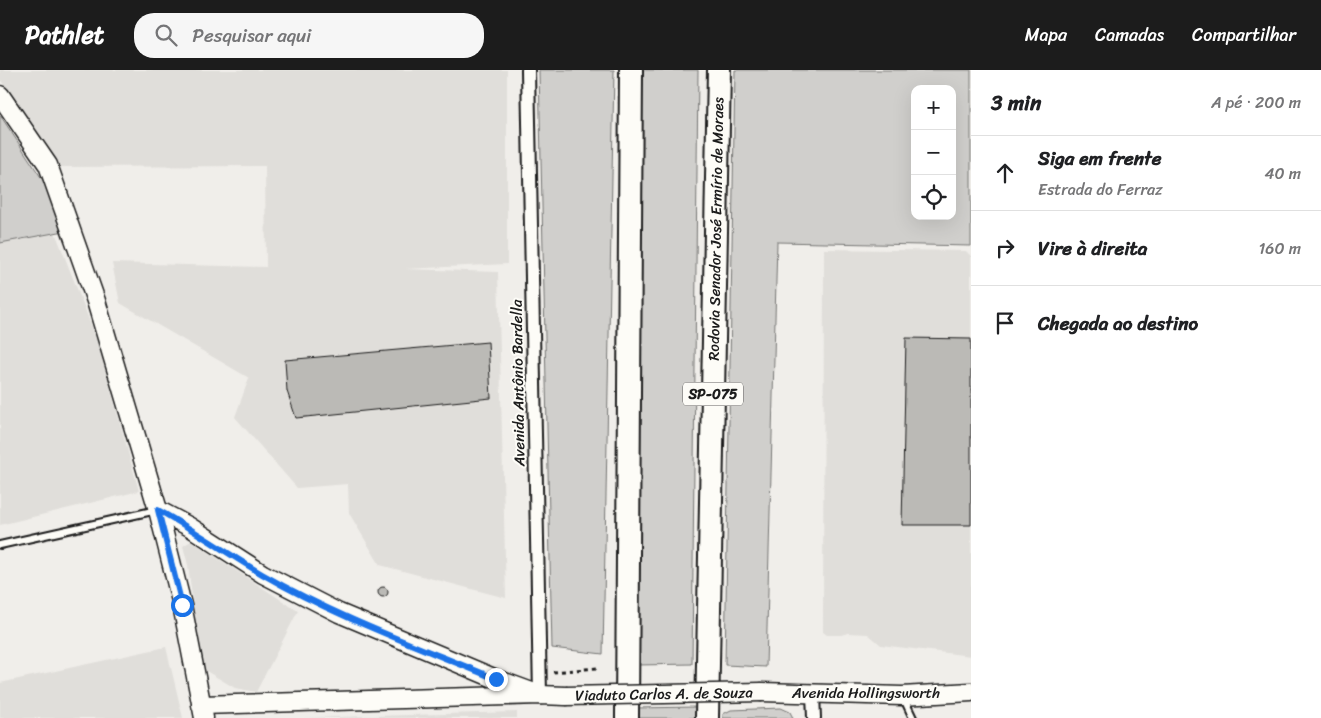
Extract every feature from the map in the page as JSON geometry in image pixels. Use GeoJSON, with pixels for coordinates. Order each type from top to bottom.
{"type":"FeatureCollection","features":[{"type":"Feature","properties":{"kind":"highway"},"geometry":{"type":"LineString","coordinates":[[627,718],[631,70]]}},
{"type":"Feature","properties":{"kind":"highway","name":"Rodovia Senador José Ermírio de Moraes"},"geometry":{"type":"LineString","coordinates":[[707,718],[719,70]]}},
{"type":"Feature","properties":{"kind":"main road"},"geometry":{"type":"LineString","coordinates":[[0,95],[48,165],[96,301],[158,510],[182,605],[203,711],[540,695]]}},
{"type":"Feature","properties":{"kind":"main road"},"geometry":{"type":"LineString","coordinates":[[158,510],[190,527],[262,574],[338,613],[496,679],[540,695]]}},
{"type":"Feature","properties":{"kind":"main road","name":"Viaduto Carlos A. de Souza"},"geometry":{"type":"LineString","coordinates":[[540,695],[762,692]]}},
{"type":"Feature","properties":{"kind":"main road","name":"Avenida Hollingsworth"},"geometry":{"type":"LineString","coordinates":[[762,692],[902,696],[971,692]]}},
{"type":"Feature","properties":{"kind":"street","name":"Avenida Antônio Bardella"},"geometry":{"type":"LineString","coordinates":[[528,70],[540,695]]}},
{"type":"Feature","properties":{"kind":"street"},"geometry":{"type":"LineString","coordinates":[[813,694],[814,718]]}},
{"type":"Feature","properties":{"kind":"lane"},"geometry":{"type":"LineString","coordinates":[[0,545],[158,510]]}},
{"type":"Feature","properties":{"kind":"lane"},"geometry":{"type":"LineString","coordinates":[[902,696],[913,718]]}},
{"type":"Feature","properties":{"kind":"path"},"geometry":{"type":"LineString","coordinates":[[562,671],[597,668]]}},
{"type":"Feature","properties":{"kind":"shaded area"},"geometry":{"type":"Polygon","coordinates":[[[0,70],[507,70],[507,264],[405,269],[498,272],[506,598],[380,565],[349,513],[348,484],[297,488],[235,417],[249,378],[120,303],[112,263],[266,267],[265,166],[59,167],[0,79],[0,70]]]}},
{"type":"Feature","properties":{"kind":"shaded area"},"geometry":{"type":"Polygon","coordinates":[[[539,70],[614,70],[603,654],[552,648],[539,70]]]}},
{"type":"Feature","properties":{"kind":"shaded area"},"geometry":{"type":"Polygon","coordinates":[[[640,70],[698,70],[692,664],[638,665],[640,70]]]}},
{"type":"Feature","properties":{"kind":"shaded area"},"geometry":{"type":"Polygon","coordinates":[[[735,70],[971,70],[971,246],[777,242],[766,667],[725,665],[735,70]]]}},
{"type":"Feature","properties":{"kind":"shaded area"},"geometry":{"type":"Polygon","coordinates":[[[0,115],[48,188],[70,230],[0,243],[0,115]]]}},
{"type":"Feature","properties":{"kind":"shaded area"},"geometry":{"type":"Polygon","coordinates":[[[55,232],[97,340],[139,491],[0,525],[0,243],[55,232]]]}},
{"type":"Feature","properties":{"kind":"shaded area"},"geometry":{"type":"Polygon","coordinates":[[[824,249],[966,251],[971,256],[971,656],[881,645],[868,634],[827,635],[823,632],[824,249]]]}},
{"type":"Feature","properties":{"kind":"shaded area"},"geometry":{"type":"Polygon","coordinates":[[[191,541],[298,611],[256,692],[235,688],[201,668],[188,565],[183,546],[191,541]]]}},
{"type":"Feature","properties":{"kind":"shaded area"},"geometry":{"type":"Polygon","coordinates":[[[166,647],[183,718],[0,718],[0,683],[166,647]]]}},
{"type":"Feature","properties":{"kind":"shaded area"},"geometry":{"type":"Polygon","coordinates":[[[698,707],[698,718],[635,718],[635,708],[698,707]]]}},
{"type":"Feature","properties":{"kind":"shaded area"},"geometry":{"type":"Polygon","coordinates":[[[781,708],[790,712],[793,718],[723,718],[723,714],[731,710],[781,708]]]}},
{"type":"Feature","properties":{"kind":"shaded area"},"geometry":{"type":"Polygon","coordinates":[[[517,712],[517,718],[303,718],[517,712]]]}},
{"type":"Feature","properties":{"kind":"building"},"geometry":{"type":"Polygon","coordinates":[[[906,338],[971,339],[971,525],[902,525],[906,338]]]}},
{"type":"Feature","properties":{"kind":"building"},"geometry":{"type":"Polygon","coordinates":[[[488,342],[491,398],[296,418],[287,391],[285,360],[488,342]]]}},
{"type":"Feature","properties":{"kind":"building"},"geometry":{"type":"Polygon","coordinates":[[[383,587],[388,592],[383,597],[378,592],[383,587]]]}},
{"type":"Feature","properties":{"kind":"route"},"geometry":{"type":"LineString","coordinates":[[182,605],[158,510],[190,527],[262,574],[338,613],[496,679]]}}]}
